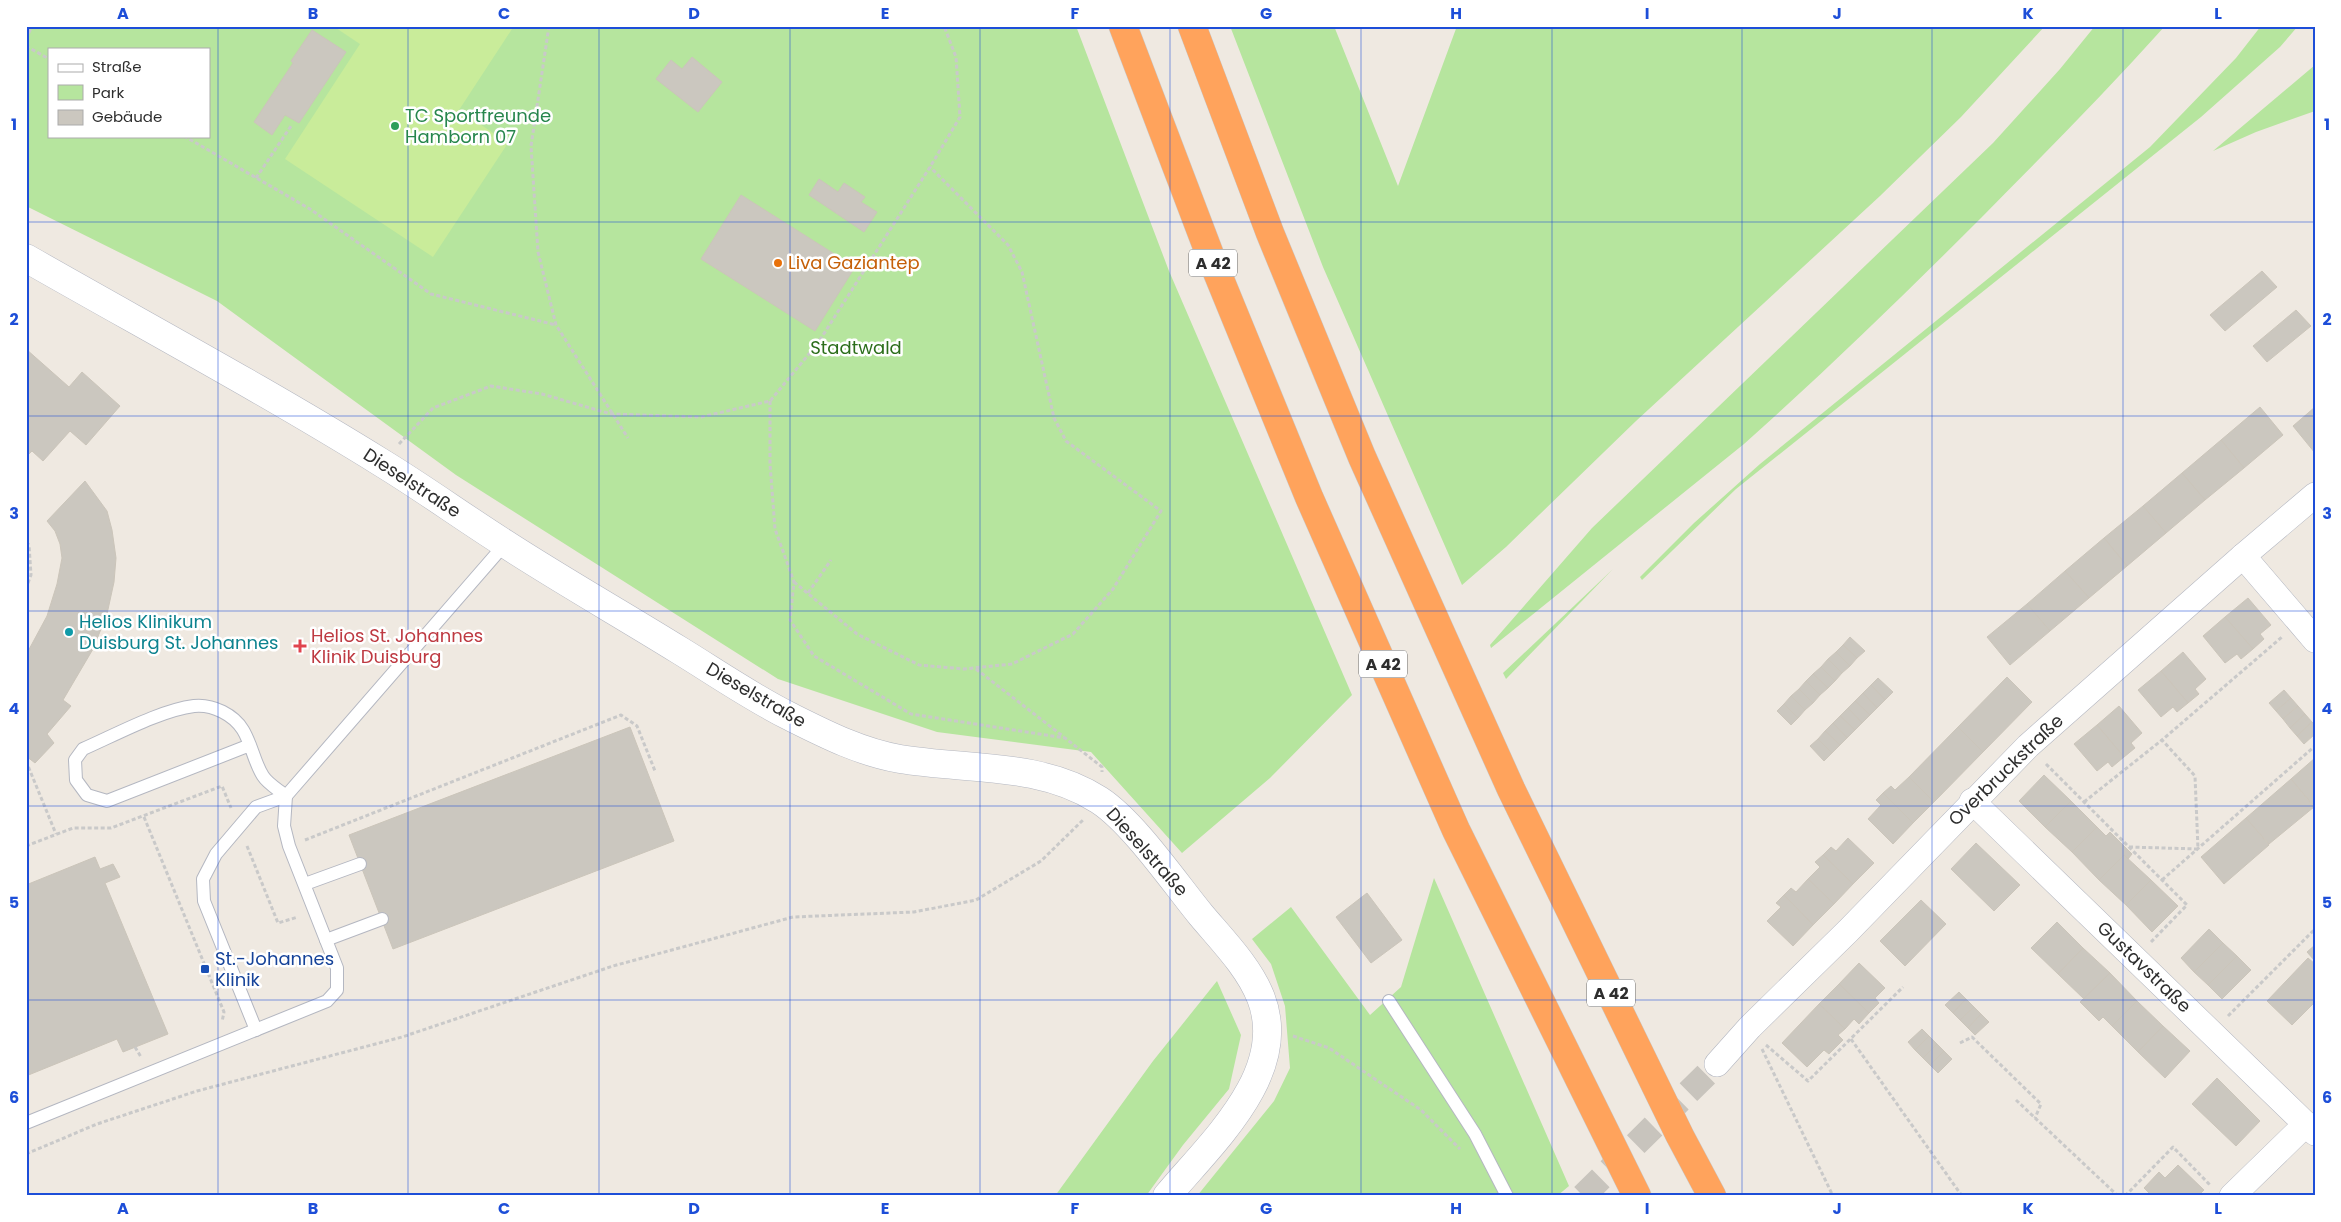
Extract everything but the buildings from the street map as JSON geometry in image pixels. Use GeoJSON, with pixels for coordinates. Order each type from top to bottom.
{"type":"FeatureCollection","features":[{"type":"Feature","properties":{"kind":"highway","name":"A 42"},"geometry":{"type":"LineString","coordinates":[[1123,26],[1210,255],[1309,497],[1456,830],[1637,1196]]}},
{"type":"Feature","properties":{"kind":"highway","name":"A 42"},"geometry":{"type":"LineString","coordinates":[[1192,26],[1270,233],[1362,457],[1511,789],[1680,1136],[1712,1196]]}},
{"type":"Feature","properties":{"kind":"street","name":"Dieselstraße"},"geometry":{"type":"LineString","coordinates":[[26,258],[382,462],[505,544],[784,714],[852,747],[894,758],[941,765],[1009,770],[1062,781],[1102,802],[1157,860],[1238,960],[1254,983],[1263,1001],[1266,1027],[1265,1059],[1246,1100],[1168,1196]]}},
{"type":"Feature","properties":{"kind":"street","name":"Overbruckstraße"},"geometry":{"type":"LineString","coordinates":[[1717,1064],[1754,1032],[1972,801],[2028,746],[2243,556],[2315,496]]}},
{"type":"Feature","properties":{"kind":"street"},"geometry":{"type":"LineString","coordinates":[[2243,556],[2307,631]]}},
{"type":"Feature","properties":{"kind":"street","name":"Gustavstraße"},"geometry":{"type":"LineString","coordinates":[[1972,801],[2310,1129]]}},
{"type":"Feature","properties":{"kind":"street"},"geometry":{"type":"LineString","coordinates":[[2223,1192],[2310,1129]]}},
{"type":"Feature","properties":{"kind":"lane"},"geometry":{"type":"LineString","coordinates":[[256,1030],[204,901],[203,879],[216,854],[256,807],[286,796],[505,544]]}},
{"type":"Feature","properties":{"kind":"lane"},"geometry":{"type":"LineString","coordinates":[[250,745],[107,801],[87,796],[76,780],[75,760],[83,749],[175,710],[196,705],[234,717],[250,745],[264,777],[286,796]]}},
{"type":"Feature","properties":{"kind":"lane"},"geometry":{"type":"LineString","coordinates":[[26,1122],[327,1001],[337,990],[337,968],[289,846],[284,826],[286,796]]}},
{"type":"Feature","properties":{"kind":"lane"},"geometry":{"type":"LineString","coordinates":[[305,884],[360,864]]}},
{"type":"Feature","properties":{"kind":"lane"},"geometry":{"type":"LineString","coordinates":[[326,940],[382,920]]}},
{"type":"Feature","properties":{"kind":"lane"},"geometry":{"type":"LineString","coordinates":[[1389,1001],[1475,1134],[1507,1196]]}},
{"type":"Feature","properties":{"kind":"path"},"geometry":{"type":"LineString","coordinates":[[26,40],[32,26]]}},
{"type":"Feature","properties":{"kind":"path"},"geometry":{"type":"LineString","coordinates":[[549,26],[531,146],[538,252],[556,324],[611,414],[628,438]]}},
{"type":"Feature","properties":{"kind":"path"},"geometry":{"type":"LineString","coordinates":[[382,462],[433,408],[490,386],[542,394],[611,414],[701,417],[770,401],[818,343],[960,117],[956,57],[944,26]]}},
{"type":"Feature","properties":{"kind":"path"},"geometry":{"type":"LineString","coordinates":[[26,46],[48,58]]}},
{"type":"Feature","properties":{"kind":"path"},"geometry":{"type":"LineString","coordinates":[[256,178],[291,126]]}},
{"type":"Feature","properties":{"kind":"path"},"geometry":{"type":"LineString","coordinates":[[187,138],[310,209],[432,294],[556,324]]}},
{"type":"Feature","properties":{"kind":"path"},"geometry":{"type":"LineString","coordinates":[[794,582],[857,634],[919,665],[964,669],[1012,664],[1073,634],[1113,589],[1161,511],[1066,441],[1054,418],[1022,272],[1008,245],[930,167]]}},
{"type":"Feature","properties":{"kind":"path"},"geometry":{"type":"LineString","coordinates":[[770,401],[770,464],[774,529],[794,582],[790,620],[814,656],[911,714],[1066,738]]}},
{"type":"Feature","properties":{"kind":"path"},"geometry":{"type":"LineString","coordinates":[[26,542],[29,545],[31,574],[26,588]]}},
{"type":"Feature","properties":{"kind":"path"},"geometry":{"type":"LineString","coordinates":[[808,593],[831,560]]}},
{"type":"Feature","properties":{"kind":"path"},"geometry":{"type":"LineString","coordinates":[[2084,802],[2162,740],[2307,631]]}},
{"type":"Feature","properties":{"kind":"path"},"geometry":{"type":"LineString","coordinates":[[26,1154],[97,1124],[197,1091],[402,1037],[614,966],[793,917],[914,912],[976,900],[1040,861],[1102,802],[1102,767],[976,668]]}},
{"type":"Feature","properties":{"kind":"path"},"geometry":{"type":"LineString","coordinates":[[289,846],[621,716],[637,726],[655,770]]}},
{"type":"Feature","properties":{"kind":"path"},"geometry":{"type":"LineString","coordinates":[[2162,740],[2195,776],[2198,849]]}},
{"type":"Feature","properties":{"kind":"path"},"geometry":{"type":"LineString","coordinates":[[2028,746],[2187,905],[2135,958]]}},
{"type":"Feature","properties":{"kind":"path"},"geometry":{"type":"LineString","coordinates":[[2162,880],[2315,746]]}},
{"type":"Feature","properties":{"kind":"path"},"geometry":{"type":"LineString","coordinates":[[26,761],[56,834]]}},
{"type":"Feature","properties":{"kind":"path"},"geometry":{"type":"LineString","coordinates":[[26,846],[73,828],[111,828],[222,786],[278,923],[301,916]]}},
{"type":"Feature","properties":{"kind":"path"},"geometry":{"type":"LineString","coordinates":[[144,817],[224,1012],[224,1020],[217,1027]]}},
{"type":"Feature","properties":{"kind":"path"},"geometry":{"type":"LineString","coordinates":[[2129,847],[2198,849]]}},
{"type":"Feature","properties":{"kind":"path"},"geometry":{"type":"LineString","coordinates":[[2211,1033],[2315,930]]}},
{"type":"Feature","properties":{"kind":"path"},"geometry":{"type":"LineString","coordinates":[[1754,1032],[1808,1081],[1904,987]]}},
{"type":"Feature","properties":{"kind":"path"},"geometry":{"type":"LineString","coordinates":[[1266,1027],[1329,1048],[1421,1110],[1462,1151]]}},
{"type":"Feature","properties":{"kind":"path"},"geometry":{"type":"LineString","coordinates":[[1754,1032],[1766,1061],[1833,1196]]}},
{"type":"Feature","properties":{"kind":"path"},"geometry":{"type":"LineString","coordinates":[[1960,1044],[1972,1037],[2042,1104],[2035,1118]]}},
{"type":"Feature","properties":{"kind":"path"},"geometry":{"type":"LineString","coordinates":[[1851,1039],[1962,1196]]}},
{"type":"Feature","properties":{"kind":"path"},"geometry":{"type":"LineString","coordinates":[[135,1047],[140,1057],[148,1054]]}},
{"type":"Feature","properties":{"kind":"path"},"geometry":{"type":"LineString","coordinates":[[2016,1100],[2118,1196]]}},
{"type":"Feature","properties":{"kind":"path"},"geometry":{"type":"LineString","coordinates":[[2124,1196],[2173,1147],[2223,1192]]}},
{"type":"Feature","properties":{"kind":"green space","name":"Stadtwald"},"geometry":{"type":"Polygon","coordinates":[[[26,26],[1076,26],[1169,271],[1352,695],[1270,778],[1182,853],[1091,752],[937,732],[778,679],[456,475],[217,301],[26,206],[26,26]]]}},
{"type":"Feature","properties":{"kind":"green space","name":"TC Sportfreunde Hamborn 07"},"geometry":{"type":"Polygon","coordinates":[[[333,26],[514,26],[459,110],[508,143],[433,257],[285,159],[360,44],[333,26]]]}},
{"type":"Feature","properties":{"kind":"green space"},"geometry":{"type":"Polygon","coordinates":[[[1230,26],[1334,26],[1398,186],[1457,26],[2045,26],[1961,117],[1880,196],[1636,421],[1506,547],[1462,585],[1323,267],[1230,26]]]}},
{"type":"Feature","properties":{"kind":"green space"},"geometry":{"type":"Polygon","coordinates":[[[2095,26],[2165,26],[2098,99],[1982,217],[1805,389],[1744,444],[1491,648],[1490,645],[1592,528],[1993,143],[2060,69],[2095,26]]]}},
{"type":"Feature","properties":{"kind":"green space"},"geometry":{"type":"Polygon","coordinates":[[[2261,26],[2298,26],[2280,47],[2201,117],[1736,489],[1642,580],[1640,577],[1694,523],[1760,464],[2150,147],[2236,58],[2261,26]]]}},
{"type":"Feature","properties":{"kind":"green space"},"geometry":{"type":"Polygon","coordinates":[[[2315,65],[2315,111],[2256,132],[2213,151],[2315,65]]]}},
{"type":"Feature","properties":{"kind":"green space"},"geometry":{"type":"Polygon","coordinates":[[[1613,569],[1506,679],[1503,673],[1613,569]]]}},
{"type":"Feature","properties":{"kind":"green space"},"geometry":{"type":"Polygon","coordinates":[[[1434,878],[1569,1186],[1557,1196],[1197,1196],[1274,1101],[1290,1068],[1285,1006],[1271,964],[1252,939],[1291,907],[1370,1015],[1401,987],[1434,878]]]}},
{"type":"Feature","properties":{"kind":"green space"},"geometry":{"type":"Polygon","coordinates":[[[1217,981],[1241,1035],[1229,1089],[1183,1145],[1146,1196],[1055,1196],[1153,1061],[1217,981]]]}},
{"type":"Feature","properties":{"kind":"tunnel"},"geometry":{"type":"LineString","coordinates":[[1583,1196],[1717,1064]]}},
{"type":"Feature","properties":{"kind":"place","name":"TC Sportfreunde Hamborn 07"},"geometry":{"type":"Point","coordinates":[395,126]}},
{"type":"Feature","properties":{"kind":"place","name":"Liva Gaziantep"},"geometry":{"type":"Point","coordinates":[778,263]}},
{"type":"Feature","properties":{"kind":"place","name":"Helios Klinikum Duisburg St. Johannes"},"geometry":{"type":"Point","coordinates":[69,632]}},
{"type":"Feature","properties":{"kind":"place","name":"Helios St. Johannes Klinik Duisburg"},"geometry":{"type":"Point","coordinates":[300,646]}},
{"type":"Feature","properties":{"kind":"place","name":"St.-Johannes Klinik"},"geometry":{"type":"Point","coordinates":[205,969]}}]}
